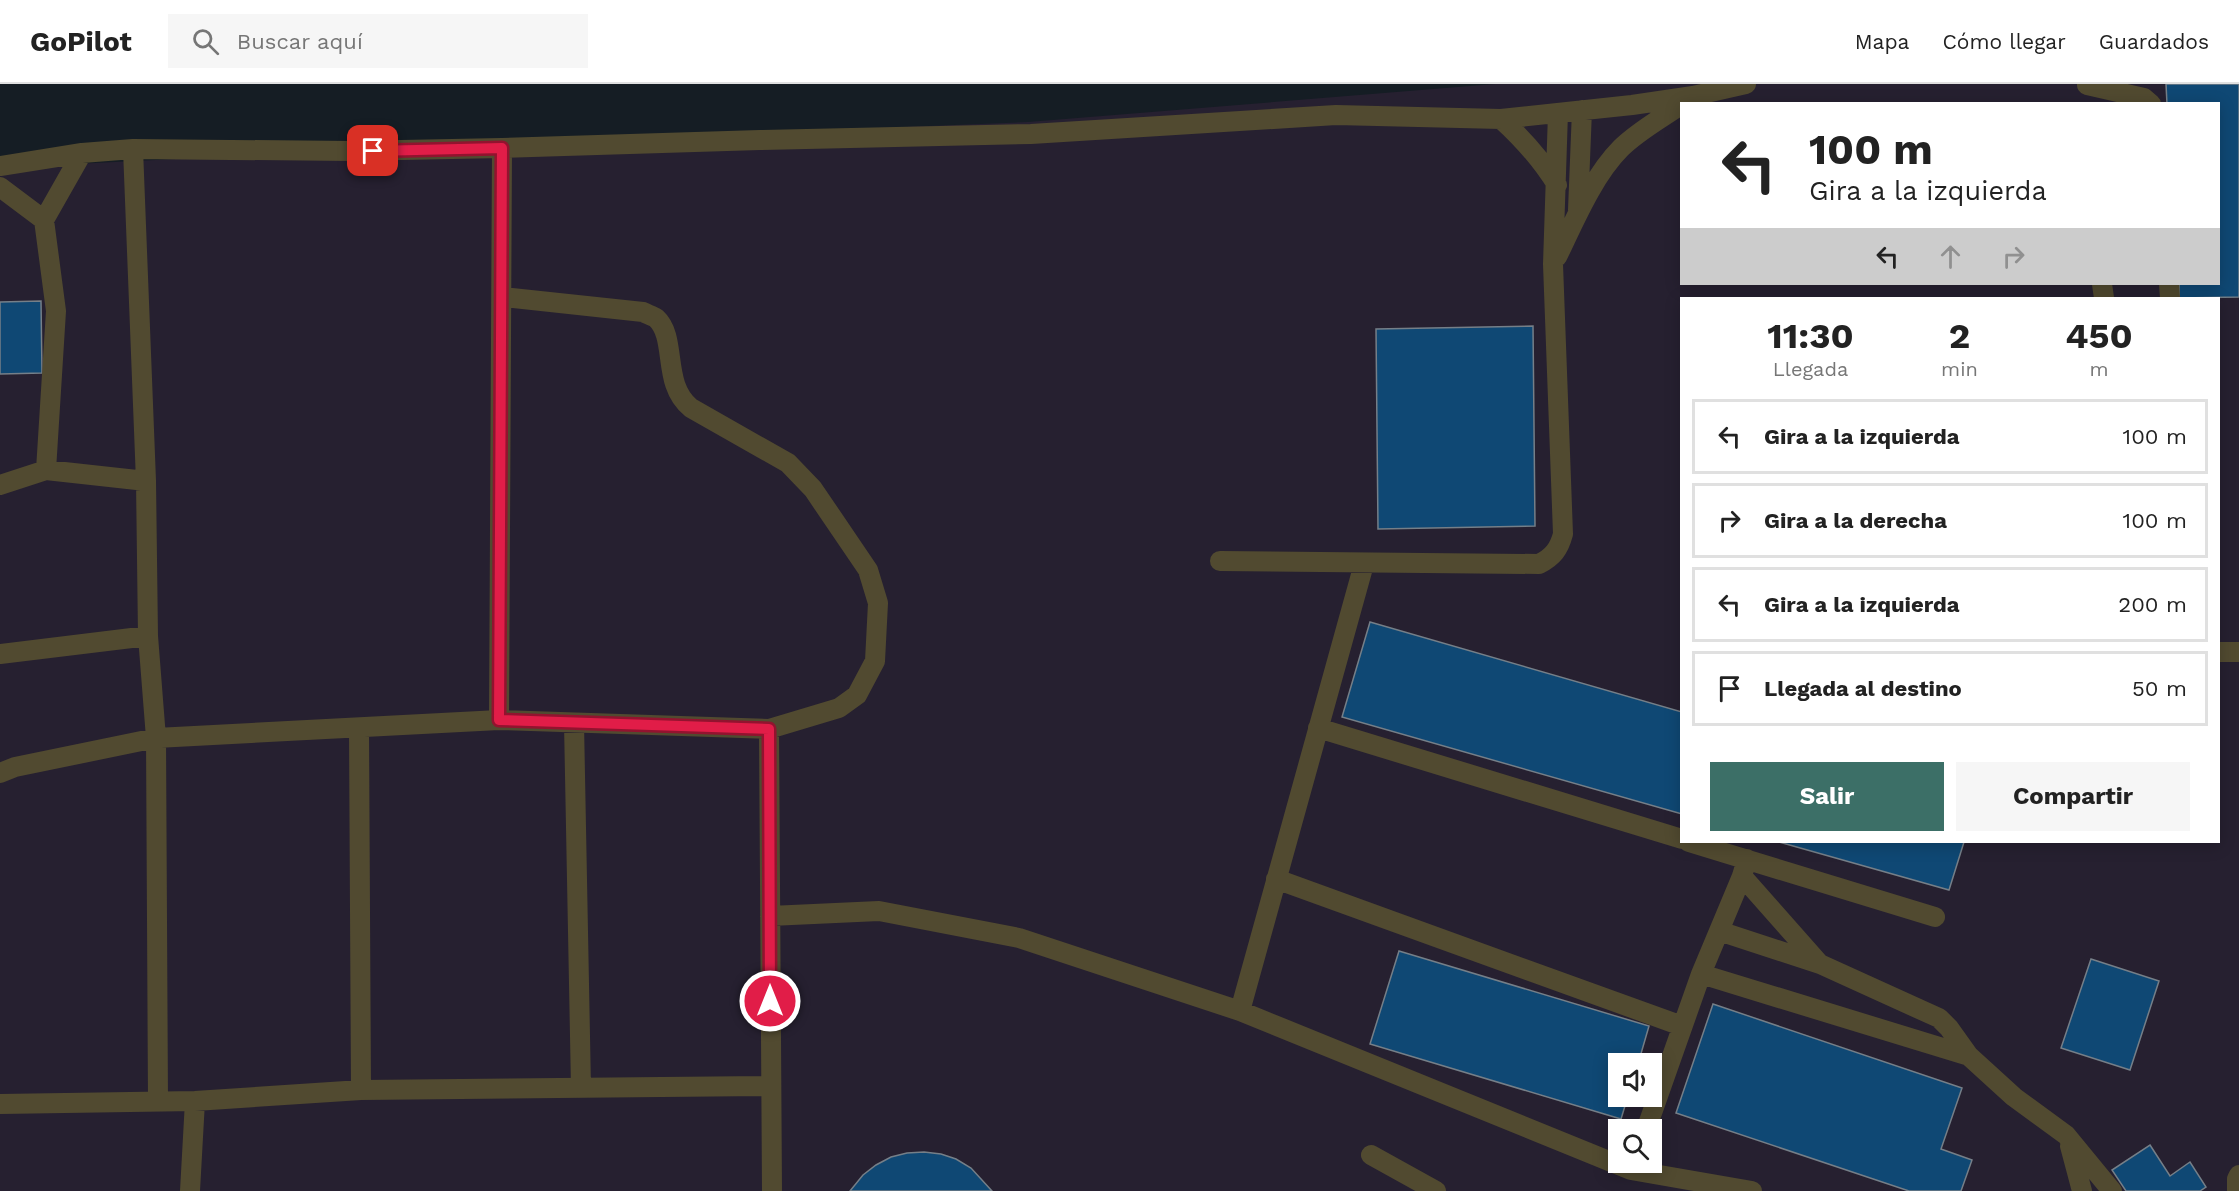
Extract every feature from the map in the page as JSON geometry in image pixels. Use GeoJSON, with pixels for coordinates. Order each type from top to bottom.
{"type":"FeatureCollection","features":[{"type":"Feature","properties":{"kind":"street"},"geometry":{"type":"LineString","coordinates":[[0,166],[82,153],[133,148],[351,151],[502,148],[1031,134],[1336,115],[1500,119],[1685,101],[1746,84]]}},
{"type":"Feature","properties":{"kind":"street"},"geometry":{"type":"LineString","coordinates":[[2088,91],[2144,98],[2149,102]]}},
{"type":"Feature","properties":{"kind":"street"},"geometry":{"type":"LineString","coordinates":[[1553,264],[1578,213],[1605,166],[1622,147],[1680,105]]}},
{"type":"Feature","properties":{"kind":"street"},"geometry":{"type":"LineString","coordinates":[[1578,213],[1582,110]]}},
{"type":"Feature","properties":{"kind":"street"},"geometry":{"type":"LineString","coordinates":[[1220,561],[1539,564],[1550,558],[1559,548],[1563,534],[1553,264],[1558,113]]}},
{"type":"Feature","properties":{"kind":"street"},"geometry":{"type":"LineString","coordinates":[[1500,119],[1526,143],[1557,185]]}},
{"type":"Feature","properties":{"kind":"street"},"geometry":{"type":"LineString","coordinates":[[133,148],[146,481],[148,636],[156,738],[158,1102]]}},
{"type":"Feature","properties":{"kind":"street"},"geometry":{"type":"LineString","coordinates":[[499,720],[502,148]]}},
{"type":"Feature","properties":{"kind":"street"},"geometry":{"type":"LineString","coordinates":[[46,470],[56,311],[44,220],[82,153]]}},
{"type":"Feature","properties":{"kind":"street"},"geometry":{"type":"LineString","coordinates":[[0,187],[44,220]]}},
{"type":"Feature","properties":{"kind":"street"},"geometry":{"type":"LineString","coordinates":[[0,773],[15,767],[156,738],[499,720],[769,729],[839,708],[857,695],[874,661],[879,603],[868,570],[802,475],[788,463],[682,401],[676,391],[664,328],[655,317],[643,312],[503,297]]}},
{"type":"Feature","properties":{"kind":"street"},"geometry":{"type":"LineString","coordinates":[[0,485],[46,470],[146,481]]}},
{"type":"Feature","properties":{"kind":"street"},"geometry":{"type":"LineString","coordinates":[[1240,1011],[1364,564]]}},
{"type":"Feature","properties":{"kind":"street"},"geometry":{"type":"LineString","coordinates":[[0,654],[148,636]]}},
{"type":"Feature","properties":{"kind":"street"},"geometry":{"type":"LineString","coordinates":[[2220,652],[2239,652]]}},
{"type":"Feature","properties":{"kind":"street"},"geometry":{"type":"LineString","coordinates":[[574,723],[581,1088]]}},
{"type":"Feature","properties":{"kind":"street"},"geometry":{"type":"LineString","coordinates":[[1318,728],[1680,838]]}},
{"type":"Feature","properties":{"kind":"street"},"geometry":{"type":"LineString","coordinates":[[359,729],[361,1090]]}},
{"type":"Feature","properties":{"kind":"street"},"geometry":{"type":"LineString","coordinates":[[769,729],[772,1191]]}},
{"type":"Feature","properties":{"kind":"street"},"geometry":{"type":"LineString","coordinates":[[1691,843],[1744,868],[1935,917]]}},
{"type":"Feature","properties":{"kind":"street"},"geometry":{"type":"LineString","coordinates":[[1650,1119],[1701,974],[1744,868]]}},
{"type":"Feature","properties":{"kind":"street"},"geometry":{"type":"LineString","coordinates":[[1744,868],[1820,964]]}},
{"type":"Feature","properties":{"kind":"street"},"geometry":{"type":"LineString","coordinates":[[1276,879],[1682,1026]]}},
{"type":"Feature","properties":{"kind":"street"},"geometry":{"type":"LineString","coordinates":[[770,916],[879,911],[1019,938],[1240,1011],[1608,1156]]}},
{"type":"Feature","properties":{"kind":"street"},"geometry":{"type":"LineString","coordinates":[[1719,931],[1820,964],[1939,1018],[1950,1028],[1969,1056],[2013,1097],[2066,1135],[2112,1191]]}},
{"type":"Feature","properties":{"kind":"street"},"geometry":{"type":"LineString","coordinates":[[1701,974],[1969,1056]]}},
{"type":"Feature","properties":{"kind":"street"},"geometry":{"type":"LineString","coordinates":[[0,1104],[195,1101],[361,1090],[771,1086]]}},
{"type":"Feature","properties":{"kind":"street"},"geometry":{"type":"LineString","coordinates":[[190,1191],[195,1101]]}},
{"type":"Feature","properties":{"kind":"street"},"geometry":{"type":"LineString","coordinates":[[2066,1135],[2082,1191]]}},
{"type":"Feature","properties":{"kind":"street"},"geometry":{"type":"LineString","coordinates":[[1371,1155],[1436,1191]]}},
{"type":"Feature","properties":{"kind":"street"},"geometry":{"type":"LineString","coordinates":[[1662,1172],[1752,1191]]}},
{"type":"Feature","properties":{"kind":"street"},"geometry":{"type":"LineString","coordinates":[[2237,1191],[2239,1175]]}},
{"type":"Feature","properties":{"kind":"shaded area"},"geometry":{"type":"Polygon","coordinates":[[[1495,84],[2239,84],[2239,1191],[0,1191],[0,170],[34,166],[502,143],[1028,122],[1495,84]]]}},
{"type":"Feature","properties":{"kind":"building"},"geometry":{"type":"Polygon","coordinates":[[[2166,84],[2239,84],[2239,297],[2179,297],[2179,285],[2220,285],[2220,102],[2167,102],[2166,84]]]}},
{"type":"Feature","properties":{"kind":"building"},"geometry":{"type":"Polygon","coordinates":[[[41,301],[42,373],[0,374],[0,302],[41,301]]]}},
{"type":"Feature","properties":{"kind":"building"},"geometry":{"type":"Polygon","coordinates":[[[1533,326],[1535,526],[1378,529],[1376,329],[1533,326]]]}},
{"type":"Feature","properties":{"kind":"building"},"geometry":{"type":"Polygon","coordinates":[[[1370,622],[1680,711],[1680,813],[1342,717],[1370,622]]]}},
{"type":"Feature","properties":{"kind":"building"},"geometry":{"type":"Polygon","coordinates":[[[1783,843],[1964,843],[1949,890],[1783,843]]]}},
{"type":"Feature","properties":{"kind":"building"},"geometry":{"type":"Polygon","coordinates":[[[1399,951],[1649,1026],[1641,1053],[1608,1053],[1608,1107],[1625,1107],[1621,1119],[1370,1044],[1399,951]]]}},
{"type":"Feature","properties":{"kind":"building"},"geometry":{"type":"Polygon","coordinates":[[[2091,959],[2159,981],[2130,1070],[2061,1048],[2091,959]]]}},
{"type":"Feature","properties":{"kind":"building"},"geometry":{"type":"Polygon","coordinates":[[[1713,1004],[1962,1088],[1941,1149],[1972,1160],[1961,1191],[1909,1191],[1676,1113],[1713,1004]]]}},
{"type":"Feature","properties":{"kind":"building"},"geometry":{"type":"Polygon","coordinates":[[[2150,1145],[2170,1176],[2190,1162],[2206,1187],[2200,1191],[2126,1191],[2112,1170],[2150,1145]]]}},
{"type":"Feature","properties":{"kind":"building"},"geometry":{"type":"Polygon","coordinates":[[[924,1152],[956,1159],[971,1168],[992,1191],[850,1191],[863,1175],[891,1157],[924,1152]]]}},
{"type":"Feature","properties":{"kind":"route"},"geometry":{"type":"LineString","coordinates":[[373,151],[502,148],[499,720],[769,729],[770,1001]]}}]}
